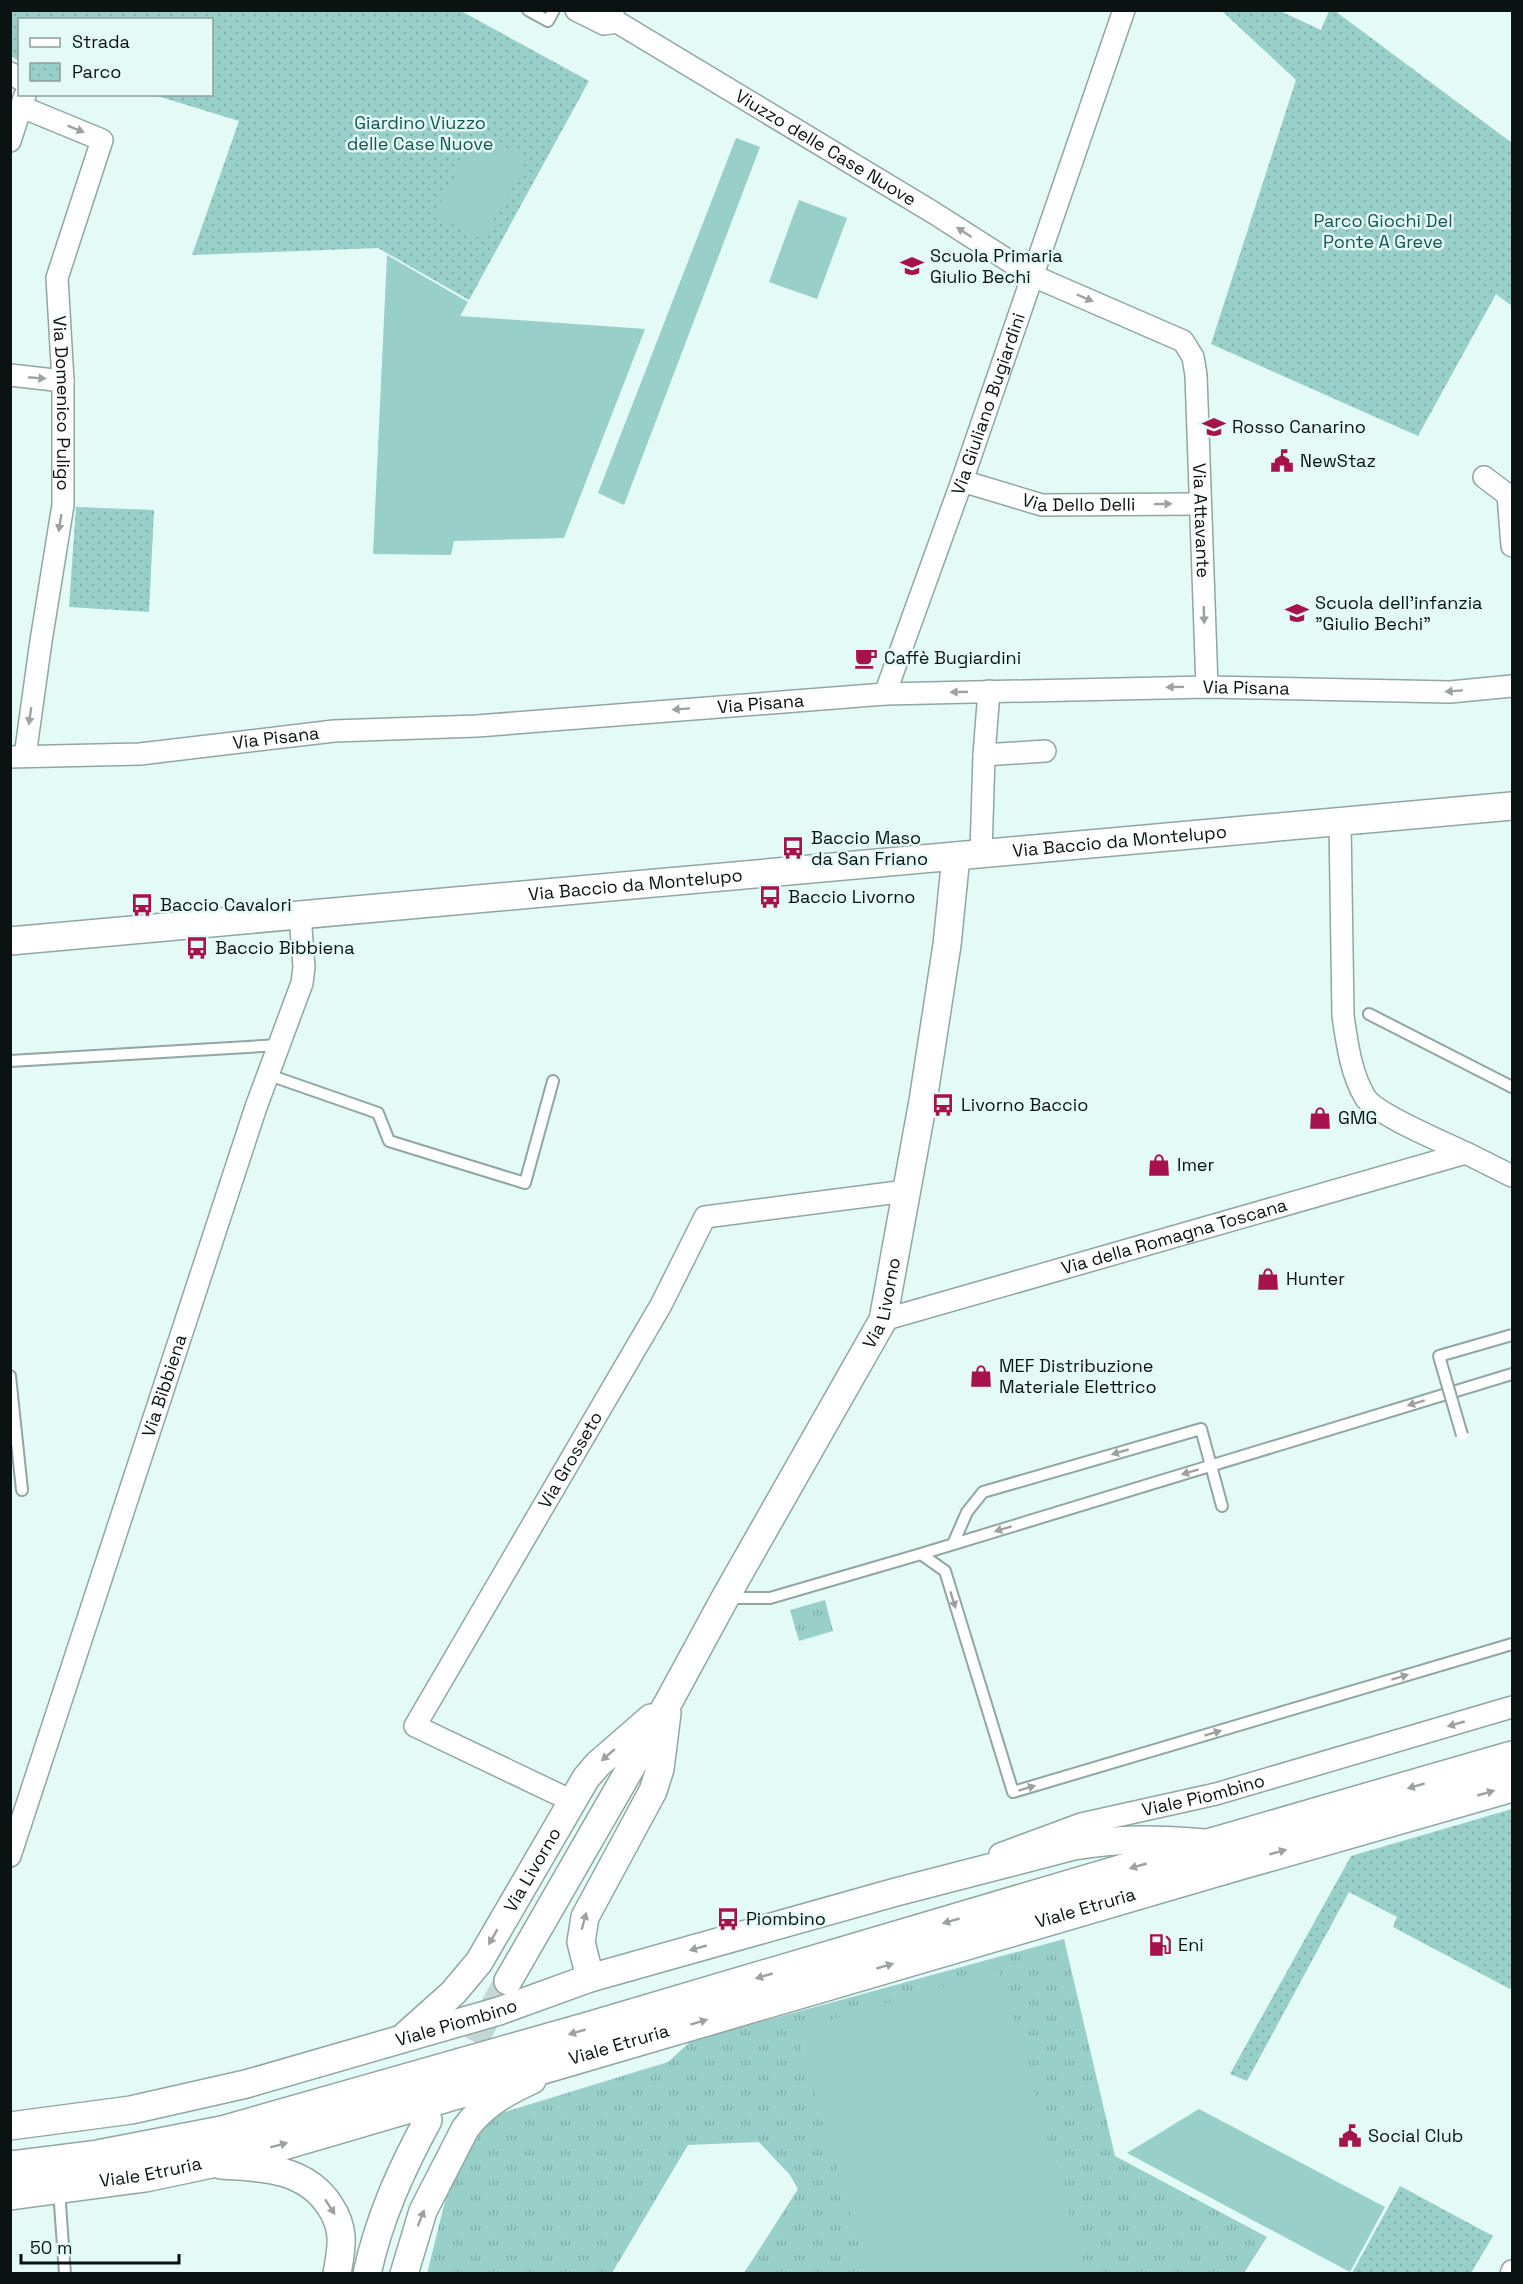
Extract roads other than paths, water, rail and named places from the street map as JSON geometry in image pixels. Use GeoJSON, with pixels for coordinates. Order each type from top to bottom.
{"type":"FeatureCollection","features":[{"type":"Feature","properties":{"kind":"main road"},"geometry":{"type":"LineString","coordinates":[[1218,1856],[1512,1758]]}},
{"type":"Feature","properties":{"kind":"main road"},"geometry":{"type":"LineString","coordinates":[[1218,1856],[1512,1785]]}},
{"type":"Feature","properties":{"kind":"main road","name":"Viale Etruria"},"geometry":{"type":"LineString","coordinates":[[10,2193],[145,2175],[202,2164],[296,2140],[622,2044],[1218,1856]]}},
{"type":"Feature","properties":{"kind":"main road","name":"Viale Etruria"},"geometry":{"type":"LineString","coordinates":[[10,2168],[98,2157],[196,2139],[245,2127],[588,2029],[1218,1856]]}},
{"type":"Feature","properties":{"kind":"street","name":"Viuzzo delle Case Nuove"},"geometry":{"type":"LineString","coordinates":[[576,10],[604,24],[613,16],[1032,275]]}},
{"type":"Feature","properties":{"kind":"street","name":"Via Giuliano Bugiardini"},"geometry":{"type":"LineString","coordinates":[[885,694],[962,481],[1124,10]]}},
{"type":"Feature","properties":{"kind":"street"},"geometry":{"type":"LineString","coordinates":[[10,141],[23,101]]}},
{"type":"Feature","properties":{"kind":"street","name":"Via Domenico Puligo"},"geometry":{"type":"LineString","coordinates":[[18,757],[63,505],[63,381],[57,279],[102,140],[23,101]]}},
{"type":"Feature","properties":{"kind":"street","name":"Via Attavante"},"geometry":{"type":"LineString","coordinates":[[1032,275],[1183,341],[1193,357],[1196,375],[1207,687]]}},
{"type":"Feature","properties":{"kind":"street"},"geometry":{"type":"LineString","coordinates":[[10,375],[63,381]]}},
{"type":"Feature","properties":{"kind":"street"},"geometry":{"type":"LineString","coordinates":[[1484,477],[1508,495],[1512,546]]}},
{"type":"Feature","properties":{"kind":"street","name":"Via Dello Delli"},"geometry":{"type":"LineString","coordinates":[[962,481],[1042,505],[1200,504]]}},
{"type":"Feature","properties":{"kind":"street","name":"Via Pisana"},"geometry":{"type":"LineString","coordinates":[[18,757],[140,754],[334,731],[477,726],[885,694],[1207,687],[1450,692],[1512,686]]}},
{"type":"Feature","properties":{"kind":"street"},"geometry":{"type":"LineString","coordinates":[[968,855],[984,755],[989,691]]}},
{"type":"Feature","properties":{"kind":"street"},"geometry":{"type":"LineString","coordinates":[[984,755],[1045,751]]}},
{"type":"Feature","properties":{"kind":"street","name":"Via Baccio da Montelupo"},"geometry":{"type":"LineString","coordinates":[[10,941],[1512,807]]}},
{"type":"Feature","properties":{"kind":"street"},"geometry":{"type":"LineString","coordinates":[[1340,822],[1343,1016],[1357,1080],[1366,1099],[1386,1114],[1512,1176]]}},
{"type":"Feature","properties":{"kind":"street","name":"Via Livorno"},"geometry":{"type":"LineString","coordinates":[[508,1981],[668,1703],[883,1320],[923,1101],[945,957],[968,855]]}},
{"type":"Feature","properties":{"kind":"street","name":"Via Bibbiena"},"geometry":{"type":"LineString","coordinates":[[10,1856],[256,1107],[298,1000],[304,976],[300,915]]}},
{"type":"Feature","properties":{"kind":"street","name":"Via della Romagna Toscana"},"geometry":{"type":"LineString","coordinates":[[883,1320],[1466,1153]]}},
{"type":"Feature","properties":{"kind":"street","name":"Via Grosseto"},"geometry":{"type":"LineString","coordinates":[[572,1802],[415,1726],[661,1305],[705,1217],[906,1191]]}},
{"type":"Feature","properties":{"kind":"street","name":"Via Livorno"},"geometry":{"type":"LineString","coordinates":[[402,2039],[469,1976],[586,1778],[598,1764],[668,1703]]}},
{"type":"Feature","properties":{"kind":"street","name":"Via Livorno"},"geometry":{"type":"LineString","coordinates":[[590,1978],[581,1942],[584,1920],[652,1791],[660,1769],[668,1703]]}},
{"type":"Feature","properties":{"kind":"street","name":"Viale Piombino"},"geometry":{"type":"LineString","coordinates":[[896,1892],[1081,1824],[1216,1794],[1512,1707]]}},
{"type":"Feature","properties":{"kind":"street","name":"Viale Piombino"},"geometry":{"type":"LineString","coordinates":[[10,2126],[171,2102],[246,2084],[499,2011],[590,1978],[896,1892],[1074,1846],[1097,1842],[1154,1839],[1218,1856]]}},
{"type":"Feature","properties":{"kind":"street"},"geometry":{"type":"LineString","coordinates":[[404,2274],[423,2211],[471,2120],[490,2103],[514,2088],[622,2044]]}},
{"type":"Feature","properties":{"kind":"street"},"geometry":{"type":"LineString","coordinates":[[367,2274],[388,2199],[428,2120]]}},
{"type":"Feature","properties":{"kind":"street"},"geometry":{"type":"LineString","coordinates":[[202,2164],[261,2168],[288,2173],[309,2183],[328,2203],[340,2227],[341,2248],[337,2274]]}},
{"type":"Feature","properties":{"kind":"lane"},"geometry":{"type":"LineString","coordinates":[[528,10],[548,21],[554,10]]}},
{"type":"Feature","properties":{"kind":"lane"},"geometry":{"type":"LineString","coordinates":[[1369,1014],[1512,1087]]}},
{"type":"Feature","properties":{"kind":"lane"},"geometry":{"type":"LineString","coordinates":[[10,1061],[280,1045]]}},
{"type":"Feature","properties":{"kind":"lane"},"geometry":{"type":"LineString","coordinates":[[269,1075],[378,1113],[389,1141],[525,1183],[553,1082]]}},
{"type":"Feature","properties":{"kind":"lane"},"geometry":{"type":"LineString","coordinates":[[1462,1436],[1439,1356],[1512,1335]]}},
{"type":"Feature","properties":{"kind":"lane"},"geometry":{"type":"LineString","coordinates":[[725,1598],[770,1598],[1512,1374]]}},
{"type":"Feature","properties":{"kind":"lane"},"geometry":{"type":"LineString","coordinates":[[10,1376],[22,1490]]}},
{"type":"Feature","properties":{"kind":"lane"},"geometry":{"type":"LineString","coordinates":[[953,1544],[967,1512],[983,1492],[1201,1429],[1222,1506]]}},
{"type":"Feature","properties":{"kind":"lane"},"geometry":{"type":"LineString","coordinates":[[921,1554],[945,1571],[1013,1792],[1512,1644]]}},
{"type":"Feature","properties":{"kind":"lane"},"geometry":{"type":"LineString","coordinates":[[59,2188],[65,2274]]}},
{"type":"Feature","properties":{"kind":"tunnel"},"geometry":{"type":"LineString","coordinates":[[453,2077],[508,1981]]}},
{"type":"Feature","properties":{"kind":"place","name":"Scuola Primaria Giulio Bechi"},"geometry":{"type":"Point","coordinates":[912,266]}},
{"type":"Feature","properties":{"kind":"place","name":"Rosso Canarino"},"geometry":{"type":"Point","coordinates":[1214,427]}},
{"type":"Feature","properties":{"kind":"place","name":"NewStaz"},"geometry":{"type":"Point","coordinates":[1282,461]}},
{"type":"Feature","properties":{"kind":"place","name":"Scuola dell'infanzia \"Giulio Bechi\""},"geometry":{"type":"Point","coordinates":[1297,613]}},
{"type":"Feature","properties":{"kind":"place","name":"Caffè Bugiardini"},"geometry":{"type":"Point","coordinates":[866,658]}},
{"type":"Feature","properties":{"kind":"place","name":"Baccio Maso da San Friano"},"geometry":{"type":"Point","coordinates":[793,848]}},
{"type":"Feature","properties":{"kind":"place","name":"Baccio Livorno"},"geometry":{"type":"Point","coordinates":[770,897]}},
{"type":"Feature","properties":{"kind":"place","name":"Baccio Cavalori"},"geometry":{"type":"Point","coordinates":[142,905]}},
{"type":"Feature","properties":{"kind":"place","name":"Baccio Bibbiena"},"geometry":{"type":"Point","coordinates":[197,948]}},
{"type":"Feature","properties":{"kind":"place","name":"Livorno Baccio"},"geometry":{"type":"Point","coordinates":[943,1105]}},
{"type":"Feature","properties":{"kind":"place","name":"GMG"},"geometry":{"type":"Point","coordinates":[1320,1118]}},
{"type":"Feature","properties":{"kind":"place","name":"Imer"},"geometry":{"type":"Point","coordinates":[1159,1165]}},
{"type":"Feature","properties":{"kind":"place","name":"Hunter"},"geometry":{"type":"Point","coordinates":[1268,1279]}},
{"type":"Feature","properties":{"kind":"place","name":"MEF Distribuzione Materiale Elettrico"},"geometry":{"type":"Point","coordinates":[981,1376]}},
{"type":"Feature","properties":{"kind":"place","name":"Piombino"},"geometry":{"type":"Point","coordinates":[728,1919]}},
{"type":"Feature","properties":{"kind":"place","name":"Eni"},"geometry":{"type":"Point","coordinates":[1160,1945]}},
{"type":"Feature","properties":{"kind":"place","name":"Social Club"},"geometry":{"type":"Point","coordinates":[1350,2136]}},
{"type":"Feature","properties":{"kind":"park label","name":"Giardino Viuzzo delle Case Nuove"},"geometry":{"type":"Point","coordinates":[420,133]}},
{"type":"Feature","properties":{"kind":"park label","name":"Parco Giochi Del Ponte A Greve"},"geometry":{"type":"Point","coordinates":[1383,231]}}]}
